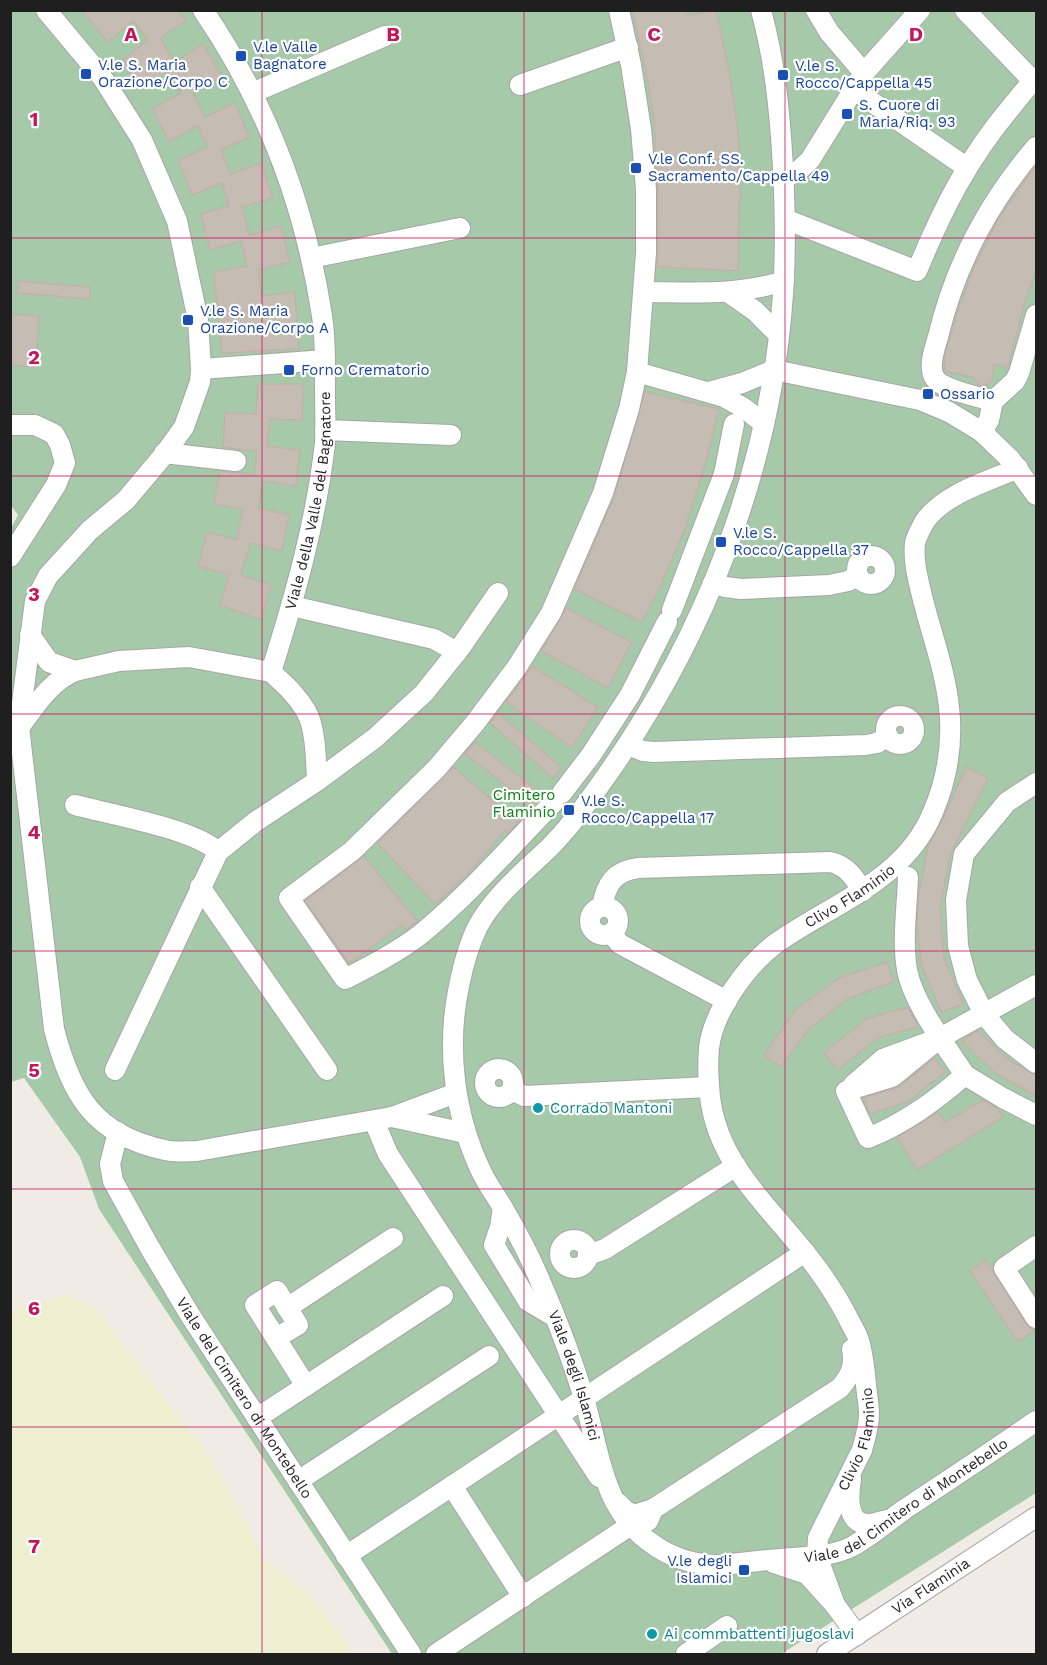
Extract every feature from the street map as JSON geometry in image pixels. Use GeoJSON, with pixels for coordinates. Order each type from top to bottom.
{"type":"FeatureCollection","features":[{"type":"Feature","properties":{"kind":"street","name":"Viale della Valle del Bagnatore"},"geometry":{"type":"LineString","coordinates":[[203,10],[252,93],[284,163],[311,258],[323,318],[325,440],[313,525],[292,606],[271,672]]}},
{"type":"Feature","properties":{"kind":"street"},"geometry":{"type":"LineString","coordinates":[[619,10],[638,100],[646,203],[644,292],[637,372],[626,420],[593,518],[550,613],[517,667],[475,723],[436,768],[352,851],[289,898],[345,979],[367,968],[425,931],[557,798],[591,755],[632,690],[669,616],[722,482],[734,424]]}},
{"type":"Feature","properties":{"kind":"street","name":"Viale degli Islamici"},"geometry":{"type":"LineString","coordinates":[[761,10],[776,86],[784,178],[784,281],[774,370],[764,424],[746,492],[713,583],[673,670],[653,705],[598,788],[554,843],[489,910],[477,929],[458,989],[453,1035],[456,1093],[465,1133],[483,1176],[527,1250],[555,1317],[584,1399],[614,1500],[631,1525],[651,1544],[679,1559],[714,1565],[766,1560]]}},
{"type":"Feature","properties":{"kind":"street"},"geometry":{"type":"LineString","coordinates":[[816,10],[859,81],[966,167]]}},
{"type":"Feature","properties":{"kind":"street"},"geometry":{"type":"LineString","coordinates":[[784,178],[798,171],[810,160],[859,81],[920,10]]}},
{"type":"Feature","properties":{"kind":"street"},"geometry":{"type":"LineString","coordinates":[[785,219],[917,271],[939,218],[966,167],[991,131],[1035,79],[965,10]]}},
{"type":"Feature","properties":{"kind":"street"},"geometry":{"type":"LineString","coordinates":[[57,14],[102,77],[142,140],[177,221],[198,320],[201,369],[200,382],[184,427],[126,500],[90,530],[48,576],[35,601],[19,727],[54,1029],[62,1060],[78,1096],[101,1123],[135,1141],[166,1151],[197,1151],[383,1119],[456,1093]]}},
{"type":"Feature","properties":{"kind":"street"},"geometry":{"type":"LineString","coordinates":[[252,93],[385,36]]}},
{"type":"Feature","properties":{"kind":"street"},"geometry":{"type":"LineString","coordinates":[[520,85],[628,47]]}},
{"type":"Feature","properties":{"kind":"street"},"geometry":{"type":"LineString","coordinates":[[993,401],[941,384],[933,372],[933,358],[944,314],[963,261],[991,207],[1013,174],[1036,147]]}},
{"type":"Feature","properties":{"kind":"street"},"geometry":{"type":"LineString","coordinates":[[311,258],[460,228]]}},
{"type":"Feature","properties":{"kind":"street"},"geometry":{"type":"LineString","coordinates":[[644,292],[728,292],[760,288],[784,281]]}},
{"type":"Feature","properties":{"kind":"street"},"geometry":{"type":"LineString","coordinates":[[728,292],[755,311],[779,335]]}},
{"type":"Feature","properties":{"kind":"street"},"geometry":{"type":"LineString","coordinates":[[982,432],[989,420],[993,401],[1015,381],[1036,315]]}},
{"type":"Feature","properties":{"kind":"street"},"geometry":{"type":"LineString","coordinates":[[201,369],[325,360]]}},
{"type":"Feature","properties":{"kind":"street"},"geometry":{"type":"LineString","coordinates":[[709,392],[742,383],[774,370],[920,400],[949,412],[982,432],[1029,480]]}},
{"type":"Feature","properties":{"kind":"street"},"geometry":{"type":"LineString","coordinates":[[637,372],[709,392],[737,404],[764,424]]}},
{"type":"Feature","properties":{"kind":"street"},"geometry":{"type":"LineString","coordinates":[[10,425],[35,425],[54,434],[65,463],[56,485],[10,557]]}},
{"type":"Feature","properties":{"kind":"street"},"geometry":{"type":"LineString","coordinates":[[325,430],[451,435]]}},
{"type":"Feature","properties":{"kind":"street"},"geometry":{"type":"LineString","coordinates":[[164,453],[236,461]]}},
{"type":"Feature","properties":{"kind":"street","name":"Clivo Flaminio"},"geometry":{"type":"LineString","coordinates":[[848,1317],[842,1303],[805,1252],[755,1194],[719,1140],[709,1087],[709,1046],[727,1001],[737,983],[754,963],[774,945],[863,891],[893,867],[925,830],[941,791],[950,752],[949,704],[918,577],[915,553],[917,536],[930,516],[946,502],[974,487],[1029,480]]}},
{"type":"Feature","properties":{"kind":"street"},"geometry":{"type":"LineString","coordinates":[[722,482],[746,492]]}},
{"type":"Feature","properties":{"kind":"street"},"geometry":{"type":"LineString","coordinates":[[713,583],[741,589],[812,586],[841,584],[858,576]]}},
{"type":"Feature","properties":{"kind":"street"},"geometry":{"type":"LineString","coordinates":[[115,1070],[218,852],[255,822],[317,781],[375,738],[416,701],[457,652],[498,593]]}},
{"type":"Feature","properties":{"kind":"street"},"geometry":{"type":"LineString","coordinates":[[292,606],[434,639],[457,652]]}},
{"type":"Feature","properties":{"kind":"street"},"geometry":{"type":"LineString","coordinates":[[30,635],[49,662],[75,671]]}},
{"type":"Feature","properties":{"kind":"street"},"geometry":{"type":"LineString","coordinates":[[19,727],[43,696],[64,676],[75,671],[119,662],[189,657],[271,672],[291,690],[307,713],[316,750],[317,781]]}},
{"type":"Feature","properties":{"kind":"street"},"geometry":{"type":"LineString","coordinates":[[632,690],[653,705]]}},
{"type":"Feature","properties":{"kind":"street"},"geometry":{"type":"LineString","coordinates":[[628,745],[642,751],[654,752],[843,746],[872,744],[888,736]]}},
{"type":"Feature","properties":{"kind":"street"},"geometry":{"type":"LineString","coordinates":[[1035,787],[1007,802],[964,854],[956,900],[958,946],[967,980],[984,1014],[1005,1039],[1036,1062]]}},
{"type":"Feature","properties":{"kind":"street"},"geometry":{"type":"LineString","coordinates":[[10,799],[29,808]]}},
{"type":"Feature","properties":{"kind":"street"},"geometry":{"type":"LineString","coordinates":[[75,805],[169,829],[209,843],[218,852]]}},
{"type":"Feature","properties":{"kind":"street"},"geometry":{"type":"LineString","coordinates":[[727,1001],[620,944],[612,933],[618,926],[618,916],[611,908],[602,907],[606,888],[613,878],[625,870],[638,868],[830,862],[842,865],[863,891]]}},
{"type":"Feature","properties":{"kind":"street"},"geometry":{"type":"LineString","coordinates":[[908,877],[905,952],[907,972],[913,991],[965,1075],[1036,1115]]}},
{"type":"Feature","properties":{"kind":"street"},"geometry":{"type":"LineString","coordinates":[[475,883],[489,910]]}},
{"type":"Feature","properties":{"kind":"street"},"geometry":{"type":"LineString","coordinates":[[200,888],[327,1070]]}},
{"type":"Feature","properties":{"kind":"street"},"geometry":{"type":"LineString","coordinates":[[965,1075],[914,1115],[891,1128],[868,1137],[846,1091],[892,1077],[940,1038],[1036,985]]}},
{"type":"Feature","properties":{"kind":"street"},"geometry":{"type":"LineString","coordinates":[[512,1090],[524,1096],[709,1087]]}},
{"type":"Feature","properties":{"kind":"street"},"geometry":{"type":"LineString","coordinates":[[383,1119],[465,1133]]}},
{"type":"Feature","properties":{"kind":"street"},"geometry":{"type":"LineString","coordinates":[[383,1119],[388,1154],[558,1417],[614,1500],[626,1511],[634,1515],[653,1509],[840,1388],[851,1384],[856,1390],[865,1438]]}},
{"type":"Feature","properties":{"kind":"street","name":"Viale del Cimitero di Montebello"},"geometry":{"type":"LineString","coordinates":[[118,1132],[110,1164],[113,1181],[190,1315],[411,1654]]}},
{"type":"Feature","properties":{"kind":"street"},"geometry":{"type":"LineString","coordinates":[[588,1255],[606,1248],[736,1166]]}},
{"type":"Feature","properties":{"kind":"street"},"geometry":{"type":"LineString","coordinates":[[503,1208],[494,1245],[528,1301],[555,1317]]}},
{"type":"Feature","properties":{"kind":"street"},"geometry":{"type":"LineString","coordinates":[[287,1308],[393,1238]]}},
{"type":"Feature","properties":{"kind":"street"},"geometry":{"type":"LineString","coordinates":[[1036,1246],[1004,1268],[1036,1318]]}},
{"type":"Feature","properties":{"kind":"street"},"geometry":{"type":"LineString","coordinates":[[346,1556],[805,1252]]}},
{"type":"Feature","properties":{"kind":"street"},"geometry":{"type":"LineString","coordinates":[[276,1338],[298,1325],[277,1291],[255,1305],[306,1386]]}},
{"type":"Feature","properties":{"kind":"street"},"geometry":{"type":"LineString","coordinates":[[257,1418],[443,1296]]}},
{"type":"Feature","properties":{"kind":"street"},"geometry":{"type":"LineString","coordinates":[[840,1388],[852,1373],[854,1359],[848,1317]]}},
{"type":"Feature","properties":{"kind":"street","name":"Clivio Flaminio"},"geometry":{"type":"LineString","coordinates":[[817,1556],[818,1538],[862,1450],[869,1416],[860,1342],[848,1317]]}},
{"type":"Feature","properties":{"kind":"street"},"geometry":{"type":"LineString","coordinates":[[298,1481],[489,1356]]}},
{"type":"Feature","properties":{"kind":"street","name":"Viale del Cimitero di Montebello"},"geometry":{"type":"LineString","coordinates":[[766,1560],[817,1556],[852,1547],[1036,1421]]}},
{"type":"Feature","properties":{"kind":"street"},"geometry":{"type":"LineString","coordinates":[[851,1473],[849,1496],[851,1511],[857,1520],[866,1524],[890,1519]]}},
{"type":"Feature","properties":{"kind":"street"},"geometry":{"type":"LineString","coordinates":[[452,1486],[523,1597]]}},
{"type":"Feature","properties":{"kind":"street"},"geometry":{"type":"LineString","coordinates":[[651,1544],[645,1528],[653,1509]]}},
{"type":"Feature","properties":{"kind":"street","name":"Via Flaminia"},"geometry":{"type":"LineString","coordinates":[[827,1654],[1036,1517]]}},
{"type":"Feature","properties":{"kind":"street"},"geometry":{"type":"LineString","coordinates":[[436,1654],[631,1525]]}},
{"type":"Feature","properties":{"kind":"street"},"geometry":{"type":"LineString","coordinates":[[817,1556],[835,1605]]}},
{"type":"Feature","properties":{"kind":"street"},"geometry":{"type":"LineString","coordinates":[[766,1560],[807,1574],[835,1605],[857,1635]]}},
{"type":"Feature","properties":{"kind":"street"},"geometry":{"type":"LineString","coordinates":[[686,1654],[727,1626]]}},
{"type":"Feature","properties":{"kind":"green space","name":"Cimitero Flaminio"},"geometry":{"type":"Polygon","coordinates":[[[11,11],[1036,11],[1036,1493],[781,1654],[392,1654],[99,1209],[80,1157],[24,1078],[11,1082],[10,530],[18,515],[10,504],[11,11]]]}},
{"type":"Feature","properties":{"kind":"green space"},"geometry":{"type":"Polygon","coordinates":[[[68,1295],[94,1306],[216,1465],[265,1560],[314,1598],[354,1654],[11,1654],[11,1312],[21,1306],[68,1295]]]}},
{"type":"Feature","properties":{"kind":"building"},"geometry":{"type":"Polygon","coordinates":[[[81,10],[178,10],[186,21],[160,38],[175,62],[203,44],[222,77],[193,93],[205,117],[235,103],[249,137],[221,150],[230,174],[261,163],[273,198],[242,207],[249,235],[281,226],[290,262],[258,270],[262,296],[295,292],[299,349],[222,353],[214,272],[247,266],[241,241],[210,250],[201,214],[229,206],[222,183],[192,195],[178,160],[208,147],[198,126],[169,141],[152,109],[181,93],[168,71],[142,90],[121,61],[148,40],[133,21],[108,42],[81,10]]]}},
{"type":"Feature","properties":{"kind":"building"},"geometry":{"type":"Polygon","coordinates":[[[632,10],[686,10],[686,16],[716,10],[730,76],[738,131],[741,200],[739,201],[738,271],[657,267],[658,190],[654,120],[632,10]]]}},
{"type":"Feature","properties":{"kind":"building"},"geometry":{"type":"Polygon","coordinates":[[[1036,165],[1036,272],[1024,304],[1008,367],[994,364],[992,380],[983,386],[972,377],[944,371],[945,354],[975,265],[999,218],[1036,165]]]}},
{"type":"Feature","properties":{"kind":"building"},"geometry":{"type":"Polygon","coordinates":[[[18,281],[90,287],[90,299],[17,293],[18,281]]]}},
{"type":"Feature","properties":{"kind":"building"},"geometry":{"type":"Polygon","coordinates":[[[10,314],[39,316],[36,367],[10,365],[10,314]]]}},
{"type":"Feature","properties":{"kind":"building"},"geometry":{"type":"Polygon","coordinates":[[[258,384],[303,384],[302,420],[270,419],[267,446],[300,450],[296,486],[263,481],[258,508],[289,515],[282,551],[250,543],[241,575],[271,585],[261,620],[220,605],[229,575],[198,566],[207,532],[237,540],[243,509],[214,504],[220,471],[254,475],[257,451],[223,447],[225,413],[256,414],[258,384]]]}},
{"type":"Feature","properties":{"kind":"building"},"geometry":{"type":"Polygon","coordinates":[[[645,392],[719,409],[707,458],[685,529],[642,622],[574,589],[614,497],[645,392]]]}},
{"type":"Feature","properties":{"kind":"building"},"geometry":{"type":"Polygon","coordinates":[[[566,608],[632,642],[608,688],[541,651],[566,608]]]}},
{"type":"Feature","properties":{"kind":"building"},"geometry":{"type":"Polygon","coordinates":[[[532,666],[598,707],[572,748],[506,702],[532,666]]]}},
{"type":"Feature","properties":{"kind":"building"},"geometry":{"type":"Polygon","coordinates":[[[498,713],[562,768],[553,778],[490,723],[498,713]]]}},
{"type":"Feature","properties":{"kind":"building"},"geometry":{"type":"Polygon","coordinates":[[[475,742],[538,791],[529,803],[465,754],[475,742]]]}},
{"type":"Feature","properties":{"kind":"building"},"geometry":{"type":"Polygon","coordinates":[[[453,767],[518,822],[508,833],[505,830],[472,870],[435,904],[377,843],[453,767]]]}},
{"type":"Feature","properties":{"kind":"building"},"geometry":{"type":"Polygon","coordinates":[[[966,767],[988,778],[950,855],[940,908],[944,958],[963,1004],[941,1012],[921,964],[917,921],[919,892],[928,846],[944,817],[966,767]]]}},
{"type":"Feature","properties":{"kind":"building"},"geometry":{"type":"Polygon","coordinates":[[[364,856],[417,921],[406,930],[402,925],[349,963],[305,901],[364,856]]]}},
{"type":"Feature","properties":{"kind":"building"},"geometry":{"type":"Polygon","coordinates":[[[887,962],[894,982],[849,998],[808,1030],[781,1067],[764,1055],[795,1010],[839,978],[887,962]]]}},
{"type":"Feature","properties":{"kind":"building"},"geometry":{"type":"Polygon","coordinates":[[[908,1007],[918,1027],[877,1038],[838,1070],[824,1053],[866,1019],[908,1007]]]}},
{"type":"Feature","properties":{"kind":"building"},"geometry":{"type":"Polygon","coordinates":[[[978,1031],[1008,1060],[1036,1075],[1036,1096],[995,1073],[962,1041],[978,1031]]]}},
{"type":"Feature","properties":{"kind":"building"},"geometry":{"type":"Polygon","coordinates":[[[934,1058],[945,1072],[907,1102],[870,1114],[863,1098],[899,1087],[934,1058]]]}},
{"type":"Feature","properties":{"kind":"building"},"geometry":{"type":"Polygon","coordinates":[[[983,1100],[998,1109],[1003,1117],[917,1170],[897,1137],[938,1112],[945,1122],[983,1100]]]}},
{"type":"Feature","properties":{"kind":"building"},"geometry":{"type":"Polygon","coordinates":[[[986,1260],[1026,1324],[1034,1331],[1018,1342],[970,1271],[986,1260]]]}},
{"type":"Feature","properties":{"kind":"place","name":"V.le Valle Bagnatore"},"geometry":{"type":"Point","coordinates":[241,56]}},
{"type":"Feature","properties":{"kind":"place","name":"V.le S. Maria Orazione/Corpo C"},"geometry":{"type":"Point","coordinates":[86,74]}},
{"type":"Feature","properties":{"kind":"place","name":"V.le S. Rocco/Cappella 45"},"geometry":{"type":"Point","coordinates":[783,75]}},
{"type":"Feature","properties":{"kind":"place","name":"S. Cuore di Maria/Riq. 93"},"geometry":{"type":"Point","coordinates":[847,114]}},
{"type":"Feature","properties":{"kind":"place","name":"V.le Conf. SS. Sacramento/Cappella 49"},"geometry":{"type":"Point","coordinates":[636,168]}},
{"type":"Feature","properties":{"kind":"place","name":"V.le S. Maria Orazione/Corpo A"},"geometry":{"type":"Point","coordinates":[188,320]}},
{"type":"Feature","properties":{"kind":"place","name":"Forno Crematorio"},"geometry":{"type":"Point","coordinates":[289,370]}},
{"type":"Feature","properties":{"kind":"place","name":"Ossario"},"geometry":{"type":"Point","coordinates":[928,394]}},
{"type":"Feature","properties":{"kind":"place","name":"V.le S. Rocco/Cappella 37"},"geometry":{"type":"Point","coordinates":[721,542]}},
{"type":"Feature","properties":{"kind":"place","name":"V.le S. Rocco/Cappella 17"},"geometry":{"type":"Point","coordinates":[569,810]}},
{"type":"Feature","properties":{"kind":"place","name":"Corrado Mantoni"},"geometry":{"type":"Point","coordinates":[538,1108]}},
{"type":"Feature","properties":{"kind":"place","name":"V.le degli Islamici"},"geometry":{"type":"Point","coordinates":[744,1570]}},
{"type":"Feature","properties":{"kind":"place","name":"Ai commbattenti jugoslavi"},"geometry":{"type":"Point","coordinates":[652,1634]}}]}
